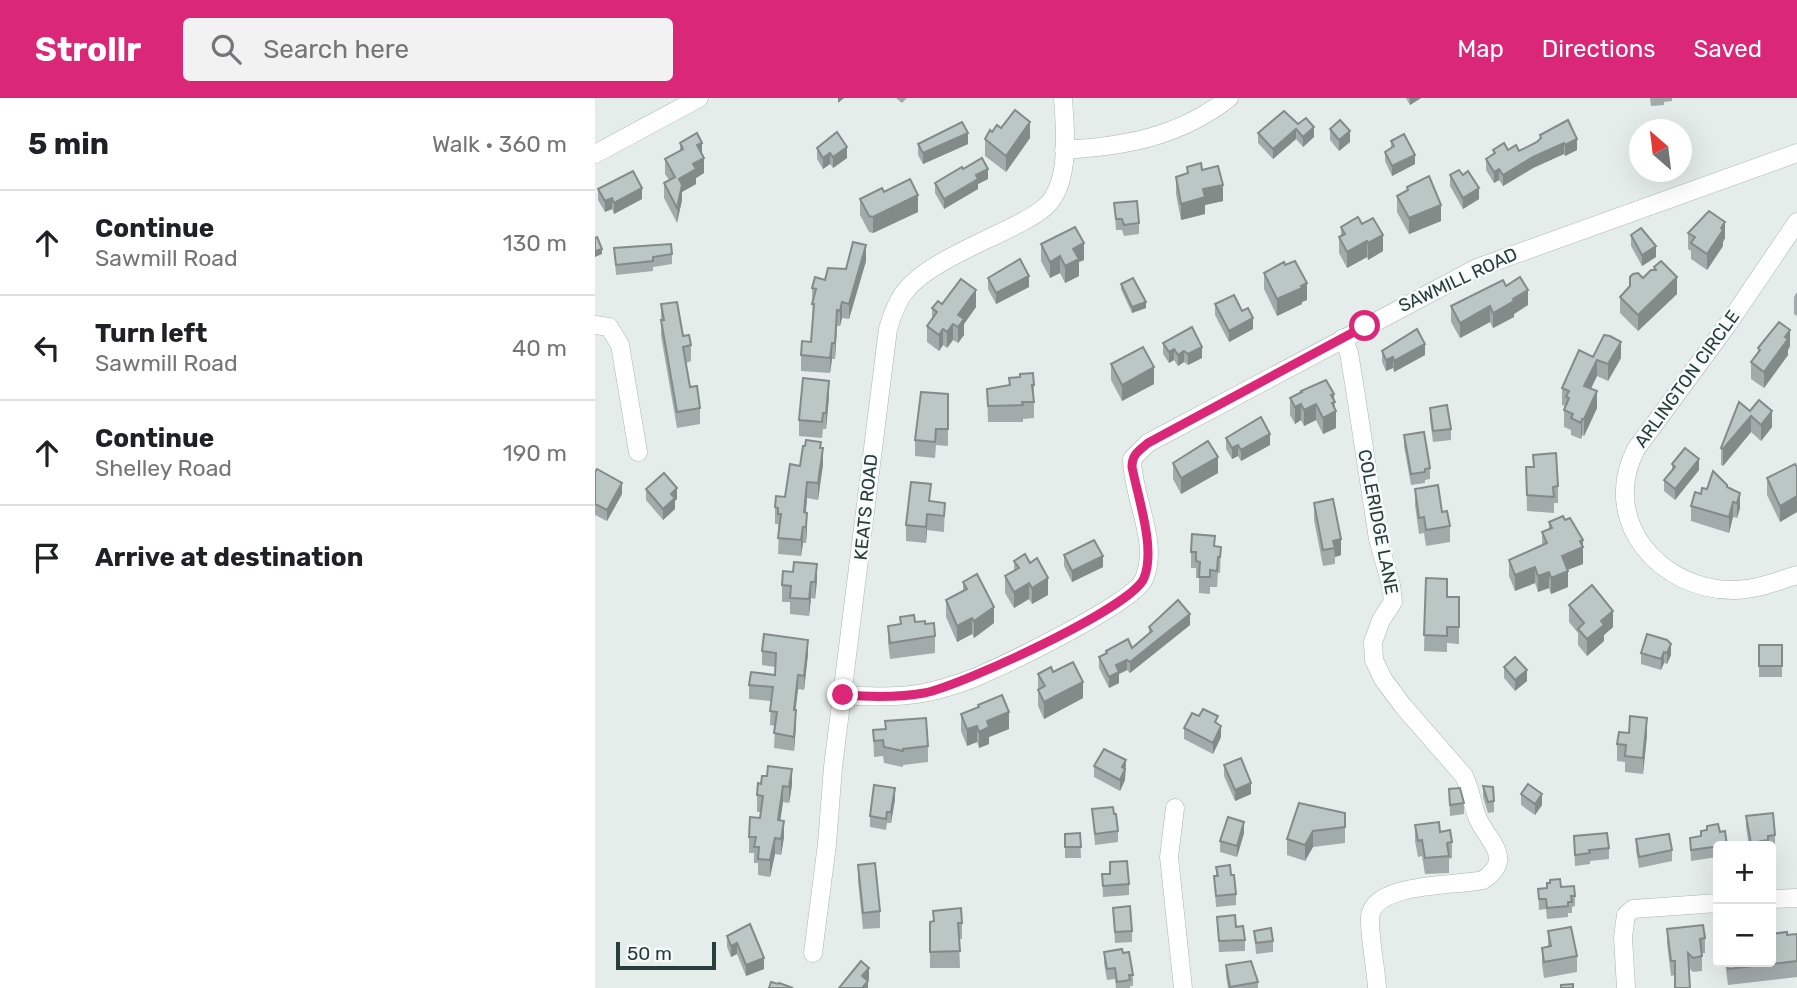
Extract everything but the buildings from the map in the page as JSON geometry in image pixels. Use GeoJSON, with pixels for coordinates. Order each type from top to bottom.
{"type":"FeatureCollection","features":[{"type":"Feature","properties":{"kind":"street"},"geometry":{"type":"LineString","coordinates":[[595,154],[699,98]]}},
{"type":"Feature","properties":{"kind":"street","name":"KEATS ROAD"},"geometry":{"type":"LineString","coordinates":[[813,953],[884,349],[894,309],[907,289],[929,270],[1026,219],[1045,207],[1055,196],[1061,182],[1064,149],[1063,98]]}},
{"type":"Feature","properties":{"kind":"street"},"geometry":{"type":"LineString","coordinates":[[1064,149],[1126,143],[1163,135],[1198,120],[1229,98]]}},
{"type":"Feature","properties":{"kind":"street","name":"SAWMILL ROAD"},"geometry":{"type":"LineString","coordinates":[[843,695],[902,696],[942,689],[974,678],[1088,620],[1123,600],[1140,586],[1148,564],[1132,458],[1148,443],[1477,268],[1797,153]]}},
{"type":"Feature","properties":{"kind":"street","name":"ARLINGTON CIRCLE"},"geometry":{"type":"LineString","coordinates":[[1797,222],[1728,324],[1636,449],[1627,472],[1625,494],[1632,528],[1643,547],[1666,570],[1683,580],[1702,586],[1733,590],[1766,586],[1797,575]]}},
{"type":"Feature","properties":{"kind":"street"},"geometry":{"type":"LineString","coordinates":[[602,326],[620,345],[638,452]]}},
{"type":"Feature","properties":{"kind":"street","name":"COLERIDGE LANE"},"geometry":{"type":"LineString","coordinates":[[1343,338],[1349,353],[1378,539],[1393,601],[1381,620],[1373,642],[1374,660],[1383,679],[1403,706],[1465,776],[1479,822],[1493,842],[1498,855],[1495,870],[1483,880],[1394,893],[1375,905],[1370,918],[1377,988]]}},
{"type":"Feature","properties":{"kind":"street"},"geometry":{"type":"LineString","coordinates":[[1175,808],[1169,857],[1183,988]]}},
{"type":"Feature","properties":{"kind":"street"},"geometry":{"type":"LineString","coordinates":[[1776,899],[1797,898]]}},
{"type":"Feature","properties":{"kind":"street"},"geometry":{"type":"LineString","coordinates":[[1626,988],[1623,937],[1626,915],[1633,909],[1713,903]]}},
{"type":"Feature","properties":{"kind":"route"},"geometry":{"type":"LineString","coordinates":[[843,695],[902,696],[942,689],[974,678],[1013,659],[1123,600],[1140,586],[1148,564],[1147,540],[1132,467],[1132,458],[1137,452],[1148,443],[1365,326]]}}]}
